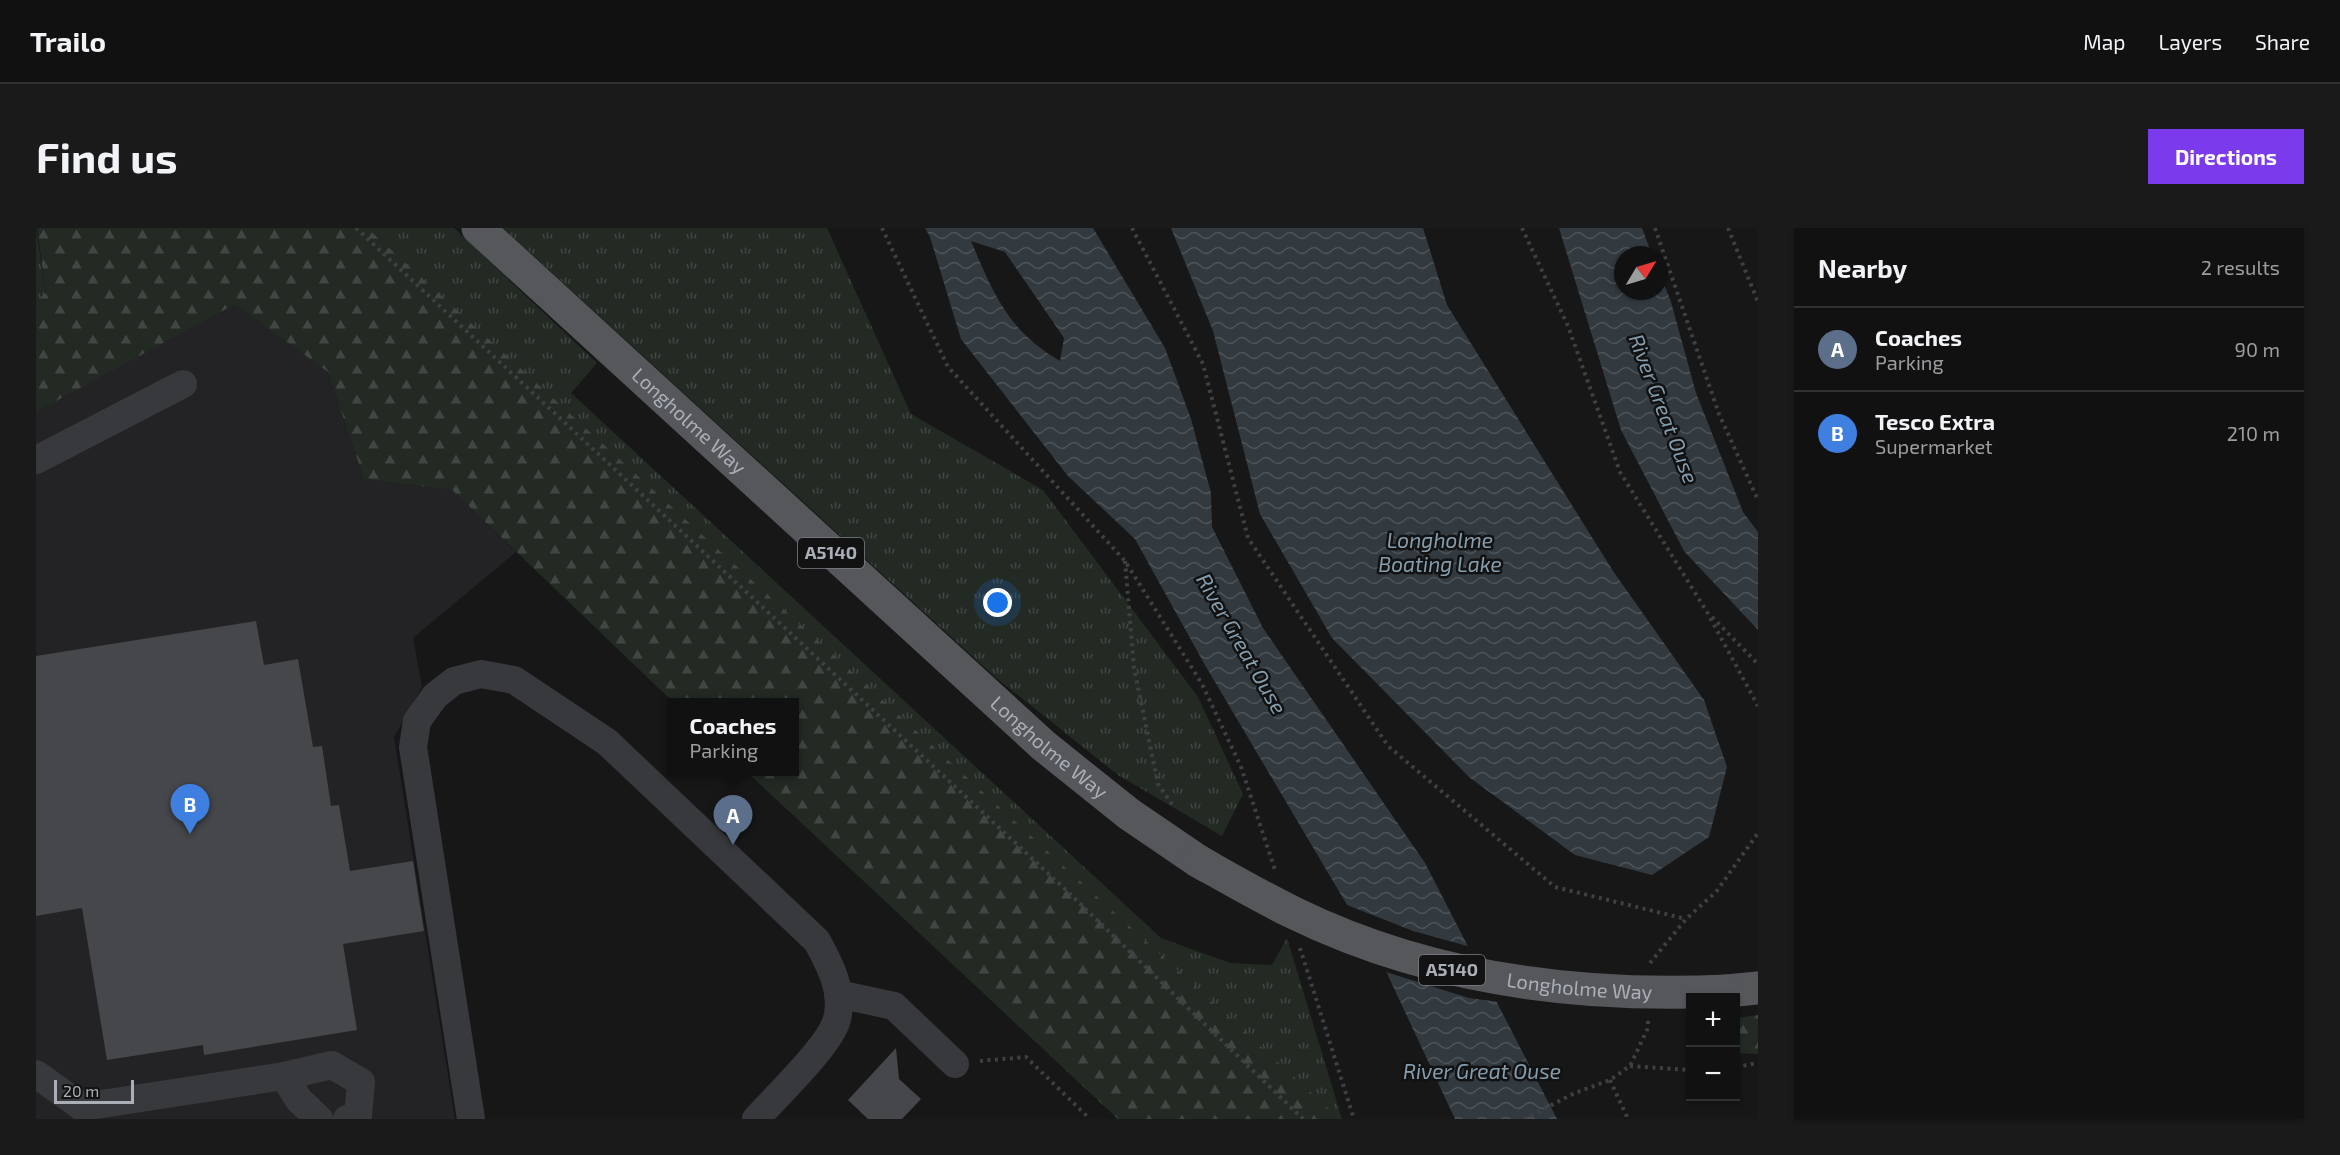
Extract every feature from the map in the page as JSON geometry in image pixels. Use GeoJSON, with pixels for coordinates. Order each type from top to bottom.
{"type":"FeatureCollection","features":[{"type":"Feature","properties":{"kind":"main road","name":"Longholme Way"},"geometry":{"type":"LineString","coordinates":[[478,228],[1044,746],[1129,814],[1198,861],[1295,914],[1382,949],[1453,970],[1522,983],[1567,988],[1675,994],[1743,990]]}},
{"type":"Feature","properties":{"kind":"lane"},"geometry":{"type":"LineString","coordinates":[[36,460],[183,384]]}},
{"type":"Feature","properties":{"kind":"lane"},"geometry":{"type":"LineString","coordinates":[[471,1119],[413,747],[417,721],[435,696],[454,681],[481,674],[514,680],[607,742],[817,941],[832,968],[838,994],[837,1020],[822,1044],[756,1119]]}},
{"type":"Feature","properties":{"kind":"lane"},"geometry":{"type":"LineString","coordinates":[[838,994],[894,1006],[955,1064]]}},
{"type":"Feature","properties":{"kind":"lane"},"geometry":{"type":"LineString","coordinates":[[36,1074],[82,1107],[284,1076],[332,1065],[361,1082],[358,1116],[347,1119]]}},
{"type":"Feature","properties":{"kind":"lane"},"geometry":{"type":"LineString","coordinates":[[284,1076],[299,1100],[319,1119]]}},
{"type":"Feature","properties":{"kind":"path"},"geometry":{"type":"LineString","coordinates":[[356,228],[1068,892],[1304,1119]]}},
{"type":"Feature","properties":{"kind":"path"},"geometry":{"type":"LineString","coordinates":[[882,228],[948,367],[1125,561],[1202,684],[1241,767],[1278,882]]}},
{"type":"Feature","properties":{"kind":"path"},"geometry":{"type":"LineString","coordinates":[[1132,228],[1203,364],[1248,538],[1388,746],[1555,887],[1686,919]]}},
{"type":"Feature","properties":{"kind":"path"},"geometry":{"type":"LineString","coordinates":[[1522,228],[1568,326],[1620,472],[1707,612],[1758,706]]}},
{"type":"Feature","properties":{"kind":"path"},"geometry":{"type":"LineString","coordinates":[[1655,228],[1719,414],[1758,500]]}},
{"type":"Feature","properties":{"kind":"path"},"geometry":{"type":"LineString","coordinates":[[1728,228],[1758,302]]}},
{"type":"Feature","properties":{"kind":"path"},"geometry":{"type":"LineString","coordinates":[[1125,561],[1134,668],[1158,784],[1177,811]]}},
{"type":"Feature","properties":{"kind":"path"},"geometry":{"type":"LineString","coordinates":[[1707,612],[1758,664]]}},
{"type":"Feature","properties":{"kind":"path"},"geometry":{"type":"LineString","coordinates":[[1648,966],[1686,919],[1716,892],[1758,833]]}},
{"type":"Feature","properties":{"kind":"path"},"geometry":{"type":"LineString","coordinates":[[1296,938],[1354,1119]]}},
{"type":"Feature","properties":{"kind":"path"},"geometry":{"type":"LineString","coordinates":[[1524,1119],[1575,1093],[1610,1080],[1630,1066],[1648,1028],[1648,1018]]}},
{"type":"Feature","properties":{"kind":"path"},"geometry":{"type":"LineString","coordinates":[[955,1064],[1026,1057],[1090,1119]]}},
{"type":"Feature","properties":{"kind":"path"},"geometry":{"type":"LineString","coordinates":[[1740,1066],[1758,1063]]}},
{"type":"Feature","properties":{"kind":"path"},"geometry":{"type":"LineString","coordinates":[[1630,1066],[1686,1070]]}},
{"type":"Feature","properties":{"kind":"path"},"geometry":{"type":"LineString","coordinates":[[1610,1080],[1628,1119]]}},
{"type":"Feature","properties":{"kind":"shaded area"},"geometry":{"type":"Polygon","coordinates":[[[235,303],[328,372],[364,479],[452,490],[516,552],[413,638],[422,687],[394,737],[455,1119],[36,1119],[36,412],[235,303]]]}},
{"type":"Feature","properties":{"kind":"green space"},"geometry":{"type":"Polygon","coordinates":[[[36,228],[46,294],[36,302],[36,228]]]}},
{"type":"Feature","properties":{"kind":"green space"},"geometry":{"type":"Polygon","coordinates":[[[37,228],[367,228],[1340,1119],[1118,1119],[751,776],[799,776],[799,698],[669,698],[452,490],[364,479],[328,372],[235,304],[36,412],[36,302],[46,293],[37,228]]]}},
{"type":"Feature","properties":{"kind":"green space"},"geometry":{"type":"Polygon","coordinates":[[[328,228],[454,228],[597,363],[571,393],[1161,938],[1230,963],[1272,965],[1287,938],[1342,1119],[1299,1119],[328,228]]]}},
{"type":"Feature","properties":{"kind":"green space"},"geometry":{"type":"Polygon","coordinates":[[[503,228],[827,228],[911,414],[1043,490],[1198,697],[1243,794],[1222,836],[1118,775],[994,676],[503,228]]]}},
{"type":"Feature","properties":{"kind":"green space"},"geometry":{"type":"Polygon","coordinates":[[[1758,1015],[1758,1054],[1740,1053],[1740,1017],[1758,1015]]]}},
{"type":"Feature","properties":{"kind":"water"},"geometry":{"type":"Polygon","coordinates":[[[925,228],[1093,228],[1165,348],[1191,419],[1211,493],[1212,527],[1263,628],[1425,863],[1557,1119],[1455,1119],[1385,969],[1205,665],[1135,539],[1068,476],[961,339],[930,237],[925,228]],[[971,241],[995,294],[1015,324],[1027,337],[1060,361],[1064,338],[1005,252],[971,241]]]}},
{"type":"Feature","properties":{"kind":"water","name":"Longholme Boating Lake"},"geometry":{"type":"Polygon","coordinates":[[[1171,228],[1423,228],[1447,305],[1613,571],[1704,700],[1727,767],[1709,837],[1652,875],[1575,855],[1469,777],[1332,638],[1260,514],[1213,331],[1171,228]]]}},
{"type":"Feature","properties":{"kind":"water","name":"River Great Ouse"},"geometry":{"type":"Polygon","coordinates":[[[1559,228],[1642,228],[1649,246],[1614,246],[1614,300],[1668,300],[1668,294],[1696,393],[1743,512],[1758,532],[1758,630],[1684,551],[1621,430],[1559,228]]]}},
{"type":"Feature","properties":{"kind":"pier"},"geometry":{"type":"Polygon","coordinates":[[[1342,903],[1413,931],[1471,947],[1500,1002],[1469,998],[1383,971],[1342,903]]]}},
{"type":"Feature","properties":{"kind":"building"},"geometry":{"type":"Polygon","coordinates":[[[256,621],[264,665],[298,659],[313,747],[322,746],[331,806],[339,805],[350,871],[413,861],[424,931],[343,944],[357,1030],[204,1055],[203,1045],[107,1060],[82,908],[36,916],[36,656],[256,621]]]}},
{"type":"Feature","properties":{"kind":"building"},"geometry":{"type":"Polygon","coordinates":[[[896,1048],[899,1079],[921,1099],[902,1119],[868,1119],[848,1100],[896,1048]]]}},
{"type":"Feature","properties":{"kind":"place","name":"Tesco Extra"},"geometry":{"type":"Point","coordinates":[190,834]}},
{"type":"Feature","properties":{"kind":"place","name":"Coaches"},"geometry":{"type":"Point","coordinates":[733,845]}}]}
